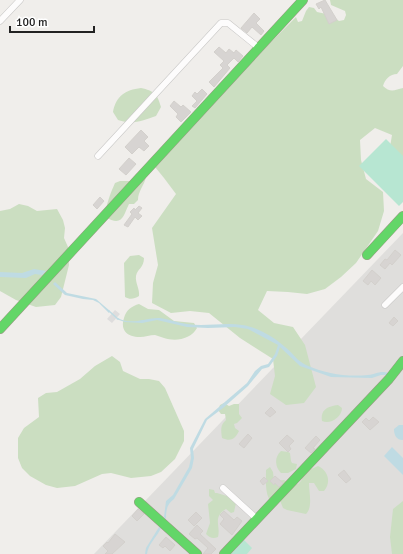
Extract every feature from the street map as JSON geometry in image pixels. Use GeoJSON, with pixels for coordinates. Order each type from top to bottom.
{"type":"FeatureCollection","features":[{"type":"Feature","properties":{"kind":"street"},"geometry":{"type":"LineString","coordinates":[[0,21],[20,0]]}},
{"type":"Feature","properties":{"kind":"street"},"geometry":{"type":"LineString","coordinates":[[0,329],[303,0]]}},
{"type":"Feature","properties":{"kind":"street"},"geometry":{"type":"LineString","coordinates":[[98,156],[221,23],[228,23],[258,48]]}},
{"type":"Feature","properties":{"kind":"street"},"geometry":{"type":"LineString","coordinates":[[367,255],[403,216]]}},
{"type":"Feature","properties":{"kind":"street"},"geometry":{"type":"LineString","coordinates":[[385,305],[403,287]]}},
{"type":"Feature","properties":{"kind":"street"},"geometry":{"type":"LineString","coordinates":[[224,554],[389,379],[403,361]]}},
{"type":"Feature","properties":{"kind":"street"},"geometry":{"type":"LineString","coordinates":[[223,488],[257,519]]}},
{"type":"Feature","properties":{"kind":"street"},"geometry":{"type":"LineString","coordinates":[[139,502],[197,554]]}},
{"type":"Feature","properties":{"kind":"shaded area"},"geometry":{"type":"Polygon","coordinates":[[[403,233],[403,554],[94,554],[403,233]]]}},
{"type":"Feature","properties":{"kind":"green space"},"geometry":{"type":"Polygon","coordinates":[[[330,0],[403,0],[403,66],[397,74],[388,77],[383,86],[390,90],[403,88],[403,166],[389,153],[392,135],[375,128],[360,140],[361,160],[366,179],[383,192],[384,211],[378,231],[356,263],[325,289],[307,294],[267,291],[258,310],[274,323],[293,327],[305,345],[316,387],[304,403],[286,405],[270,394],[275,376],[273,359],[240,338],[209,313],[190,311],[171,313],[152,303],[153,283],[158,265],[152,228],[176,194],[151,162],[296,17],[298,22],[302,21],[309,7],[314,8],[317,12],[331,15],[339,21],[344,20],[346,15],[345,11],[331,5],[330,0]]]}},
{"type":"Feature","properties":{"kind":"green space"},"geometry":{"type":"Polygon","coordinates":[[[141,88],[154,93],[158,99],[161,107],[156,116],[133,122],[118,120],[113,112],[116,102],[126,92],[141,88]]]}},
{"type":"Feature","properties":{"kind":"green space"},"geometry":{"type":"Polygon","coordinates":[[[386,139],[403,156],[403,202],[399,206],[359,166],[386,139]]]}},
{"type":"Feature","properties":{"kind":"green space"},"geometry":{"type":"Polygon","coordinates":[[[141,172],[146,177],[138,200],[134,204],[129,204],[122,219],[116,221],[105,217],[108,200],[115,183],[120,181],[130,181],[136,174],[141,172]]]}},
{"type":"Feature","properties":{"kind":"green space"},"geometry":{"type":"Polygon","coordinates":[[[19,204],[28,206],[37,211],[57,209],[63,220],[65,228],[64,238],[68,247],[69,265],[61,297],[55,305],[36,307],[16,300],[0,291],[0,211],[10,209],[19,204]]]}},
{"type":"Feature","properties":{"kind":"green space"},"geometry":{"type":"Polygon","coordinates":[[[139,255],[144,258],[144,261],[136,276],[139,296],[129,299],[125,297],[124,263],[130,256],[139,255]]]}},
{"type":"Feature","properties":{"kind":"green space"},"geometry":{"type":"Polygon","coordinates":[[[139,304],[148,309],[159,310],[174,321],[194,323],[197,328],[191,335],[183,339],[173,340],[155,335],[140,337],[131,336],[124,329],[124,318],[130,309],[139,304]]]}},
{"type":"Feature","properties":{"kind":"green space"},"geometry":{"type":"Polygon","coordinates":[[[112,356],[120,362],[123,371],[140,379],[159,381],[165,388],[184,431],[184,441],[175,459],[161,472],[151,476],[131,478],[111,473],[102,474],[75,486],[57,488],[46,485],[30,476],[22,468],[18,458],[18,438],[24,428],[39,417],[38,398],[46,393],[57,392],[80,379],[95,366],[112,356]]]}},
{"type":"Feature","properties":{"kind":"green space"},"geometry":{"type":"Polygon","coordinates":[[[224,403],[229,406],[239,404],[239,414],[242,418],[234,424],[235,428],[239,431],[234,438],[230,440],[222,438],[221,430],[226,420],[225,414],[221,414],[218,410],[220,405],[224,403]]]}},
{"type":"Feature","properties":{"kind":"green space"},"geometry":{"type":"Polygon","coordinates":[[[338,405],[342,408],[338,417],[328,422],[322,421],[322,414],[326,409],[331,406],[338,405]]]}},
{"type":"Feature","properties":{"kind":"green space"},"geometry":{"type":"Polygon","coordinates":[[[281,451],[290,453],[292,463],[297,464],[296,469],[288,473],[281,473],[277,468],[276,459],[281,451]]]}},
{"type":"Feature","properties":{"kind":"green space"},"geometry":{"type":"Polygon","coordinates":[[[318,466],[327,474],[328,484],[324,491],[319,491],[314,483],[309,483],[310,504],[306,514],[283,508],[279,498],[269,499],[266,489],[266,470],[270,467],[273,472],[274,481],[284,480],[293,485],[298,484],[301,481],[305,472],[318,466]]]}},
{"type":"Feature","properties":{"kind":"green space"},"geometry":{"type":"Polygon","coordinates":[[[209,489],[214,490],[215,493],[230,497],[236,503],[234,512],[231,513],[226,509],[219,515],[219,533],[218,537],[215,538],[206,534],[210,523],[208,504],[213,500],[209,496],[209,489]]]}},
{"type":"Feature","properties":{"kind":"green space"},"geometry":{"type":"Polygon","coordinates":[[[403,501],[403,554],[392,554],[390,537],[393,509],[403,501]]]}},
{"type":"Feature","properties":{"kind":"green space"},"geometry":{"type":"Polygon","coordinates":[[[244,540],[252,548],[247,554],[231,554],[244,540]]]}},
{"type":"Feature","properties":{"kind":"water"},"geometry":{"type":"Polygon","coordinates":[[[34,269],[46,271],[42,275],[35,274],[26,278],[0,277],[0,272],[22,273],[34,269]]]}},
{"type":"Feature","properties":{"kind":"water"},"geometry":{"type":"Polygon","coordinates":[[[55,282],[67,293],[96,299],[110,311],[109,313],[99,303],[93,300],[65,295],[53,284],[55,282]]]}},
{"type":"Feature","properties":{"kind":"water"},"geometry":{"type":"Polygon","coordinates":[[[118,318],[133,321],[160,318],[194,325],[235,324],[248,326],[265,333],[288,349],[303,363],[321,371],[352,376],[368,375],[380,372],[389,373],[387,375],[372,378],[331,377],[300,366],[280,347],[277,356],[269,367],[262,369],[248,386],[207,420],[193,449],[194,458],[192,468],[174,499],[168,505],[166,519],[164,517],[166,501],[173,495],[189,467],[191,458],[190,448],[205,419],[247,383],[255,371],[261,366],[268,364],[275,354],[278,345],[248,329],[235,327],[187,327],[157,320],[142,323],[125,322],[116,319],[118,318]]]}},
{"type":"Feature","properties":{"kind":"water"},"geometry":{"type":"Polygon","coordinates":[[[399,425],[403,425],[403,440],[397,438],[394,433],[394,429],[399,425]]]}},
{"type":"Feature","properties":{"kind":"water"},"geometry":{"type":"Polygon","coordinates":[[[392,447],[403,458],[403,475],[384,456],[392,447]]]}},
{"type":"Feature","properties":{"kind":"water"},"geometry":{"type":"Polygon","coordinates":[[[159,527],[161,528],[149,547],[147,554],[145,554],[146,548],[159,527]]]}},
{"type":"Feature","properties":{"kind":"pier"},"geometry":{"type":"Polygon","coordinates":[[[115,310],[120,314],[112,323],[107,319],[115,310]]]}},
{"type":"Feature","properties":{"kind":"building"},"geometry":{"type":"Polygon","coordinates":[[[325,0],[337,20],[329,24],[321,7],[319,9],[316,4],[325,0]]]}},
{"type":"Feature","properties":{"kind":"building"},"geometry":{"type":"Polygon","coordinates":[[[254,13],[260,19],[256,23],[264,31],[261,35],[252,27],[247,33],[241,28],[254,13]]]}},
{"type":"Feature","properties":{"kind":"building"},"geometry":{"type":"Polygon","coordinates":[[[219,47],[226,53],[229,49],[234,53],[236,50],[243,56],[238,62],[234,58],[227,65],[230,68],[214,87],[209,82],[223,68],[220,65],[224,61],[214,52],[219,47]]]}},
{"type":"Feature","properties":{"kind":"building"},"geometry":{"type":"Polygon","coordinates":[[[202,89],[207,94],[195,108],[192,106],[197,101],[192,96],[195,92],[197,94],[202,89]]]}},
{"type":"Feature","properties":{"kind":"building"},"geometry":{"type":"Polygon","coordinates":[[[174,101],[181,107],[183,105],[191,112],[181,122],[176,117],[178,114],[170,106],[174,101]]]}},
{"type":"Feature","properties":{"kind":"building"},"geometry":{"type":"Polygon","coordinates":[[[141,130],[148,137],[144,141],[149,146],[144,151],[139,147],[132,154],[125,147],[141,130]]]}},
{"type":"Feature","properties":{"kind":"building"},"geometry":{"type":"Polygon","coordinates":[[[129,158],[136,164],[126,175],[119,169],[129,158]]]}},
{"type":"Feature","properties":{"kind":"building"},"geometry":{"type":"Polygon","coordinates":[[[100,197],[104,201],[97,209],[93,205],[100,197]]]}},
{"type":"Feature","properties":{"kind":"building"},"geometry":{"type":"Polygon","coordinates":[[[139,206],[142,208],[138,213],[142,216],[138,220],[135,217],[128,227],[124,225],[132,214],[130,212],[139,206]]]}},
{"type":"Feature","properties":{"kind":"building"},"geometry":{"type":"Polygon","coordinates":[[[395,250],[401,255],[392,265],[390,263],[385,269],[380,265],[385,259],[387,260],[395,250]]]}},
{"type":"Feature","properties":{"kind":"building"},"geometry":{"type":"Polygon","coordinates":[[[372,270],[381,278],[375,285],[371,281],[368,285],[363,281],[372,270]]]}},
{"type":"Feature","properties":{"kind":"building"},"geometry":{"type":"Polygon","coordinates":[[[394,317],[398,321],[393,326],[389,323],[394,317]]]}},
{"type":"Feature","properties":{"kind":"building"},"geometry":{"type":"Polygon","coordinates":[[[271,407],[276,412],[270,417],[265,413],[271,407]]]}},
{"type":"Feature","properties":{"kind":"building"},"geometry":{"type":"Polygon","coordinates":[[[373,417],[379,422],[370,430],[362,422],[366,418],[369,421],[373,417]]]}},
{"type":"Feature","properties":{"kind":"building"},"geometry":{"type":"Polygon","coordinates":[[[248,434],[252,438],[244,448],[239,444],[248,434]]]}},
{"type":"Feature","properties":{"kind":"building"},"geometry":{"type":"Polygon","coordinates":[[[287,435],[294,441],[289,446],[291,449],[288,452],[279,443],[287,435]]]}},
{"type":"Feature","properties":{"kind":"building"},"geometry":{"type":"Polygon","coordinates":[[[316,436],[320,440],[313,448],[315,449],[311,453],[305,448],[316,436]]]}},
{"type":"Feature","properties":{"kind":"building"},"geometry":{"type":"Polygon","coordinates":[[[344,470],[351,479],[346,483],[338,475],[344,470]]]}},
{"type":"Feature","properties":{"kind":"building"},"geometry":{"type":"Polygon","coordinates":[[[275,476],[283,483],[279,487],[270,481],[275,476]]]}},
{"type":"Feature","properties":{"kind":"building"},"geometry":{"type":"Polygon","coordinates":[[[264,477],[268,481],[263,485],[260,481],[264,477]]]}},
{"type":"Feature","properties":{"kind":"building"},"geometry":{"type":"Polygon","coordinates":[[[138,509],[144,514],[137,521],[132,516],[138,509]]]}},
{"type":"Feature","properties":{"kind":"building"},"geometry":{"type":"Polygon","coordinates":[[[224,511],[234,520],[237,517],[242,521],[232,535],[220,524],[224,519],[220,515],[224,511]]]}},
{"type":"Feature","properties":{"kind":"building"},"geometry":{"type":"Polygon","coordinates":[[[196,512],[202,518],[194,526],[188,520],[196,512]]]}},
{"type":"Feature","properties":{"kind":"building"},"geometry":{"type":"Polygon","coordinates":[[[197,525],[203,531],[200,534],[216,549],[211,554],[203,554],[208,548],[197,538],[195,539],[189,534],[197,525]]]}},
{"type":"Feature","properties":{"kind":"building"},"geometry":{"type":"Polygon","coordinates":[[[115,534],[125,542],[112,554],[105,554],[108,551],[103,546],[107,542],[108,543],[115,534]]]}},
{"type":"Feature","properties":{"kind":"building"},"geometry":{"type":"Polygon","coordinates":[[[166,537],[175,545],[170,551],[165,546],[163,548],[159,545],[166,537]]]}},
{"type":"Feature","properties":{"kind":"waterway"},"geometry":{"type":"LineString","coordinates":[[109,311],[118,319]]}},
{"type":"Feature","properties":{"kind":"traffic: fast"},"geometry":{"type":"LineString","coordinates":[[0,329],[303,0]]}},
{"type":"Feature","properties":{"kind":"traffic: fast"},"geometry":{"type":"LineString","coordinates":[[367,255],[403,216]]}},
{"type":"Feature","properties":{"kind":"traffic: fast"},"geometry":{"type":"LineString","coordinates":[[224,554],[389,379],[403,361]]}},
{"type":"Feature","properties":{"kind":"traffic: fast"},"geometry":{"type":"LineString","coordinates":[[139,502],[197,554]]}}]}
